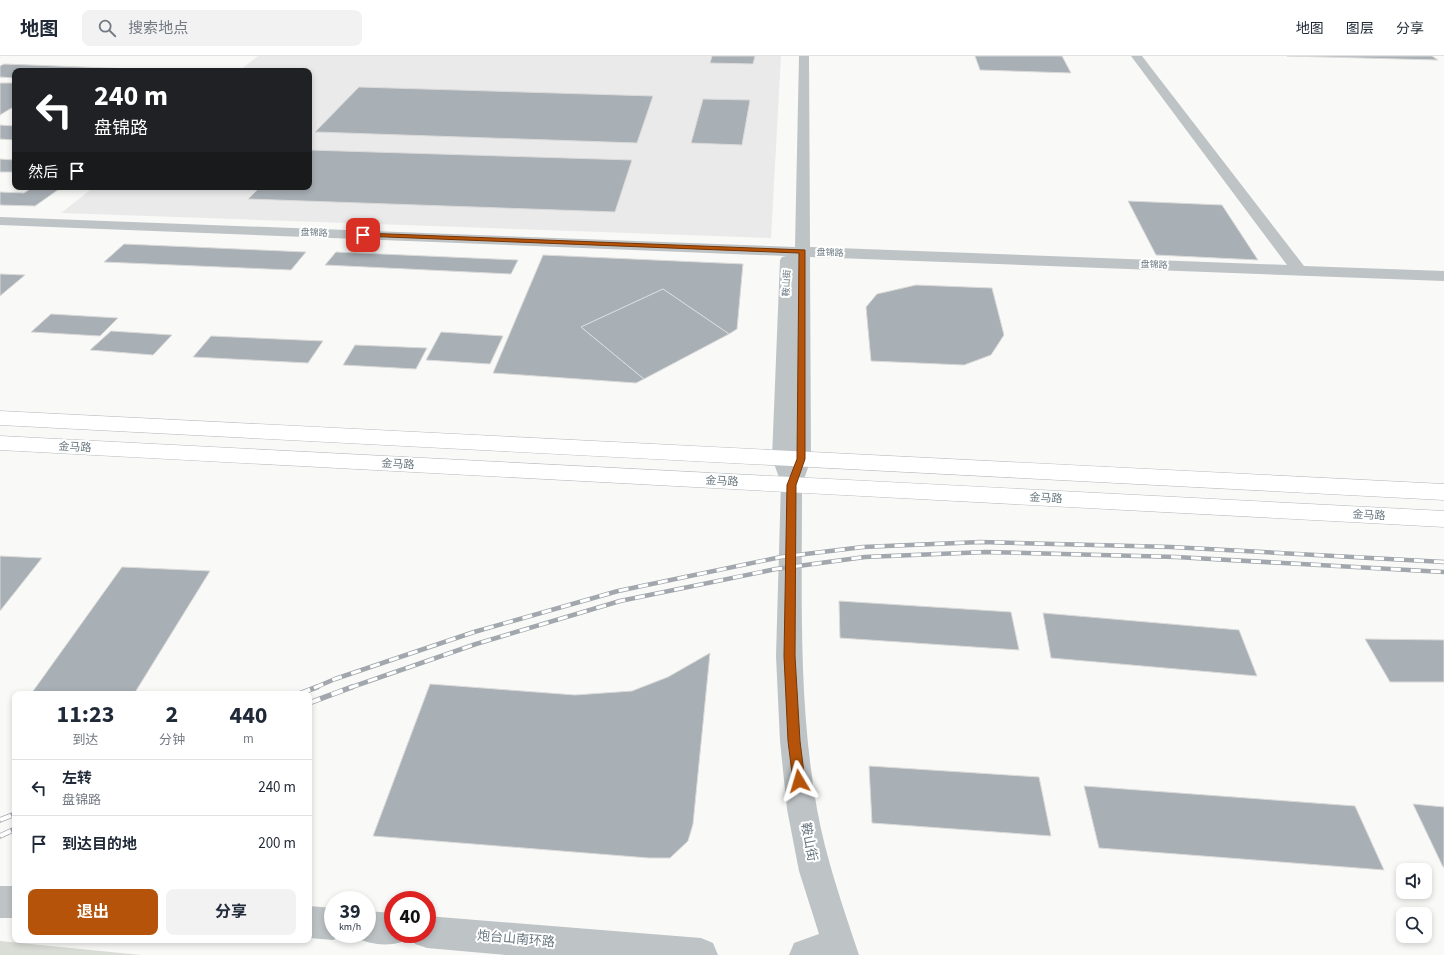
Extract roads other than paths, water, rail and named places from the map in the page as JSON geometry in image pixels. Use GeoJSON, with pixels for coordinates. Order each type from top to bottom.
{"type":"FeatureCollection","features":[{"type":"Feature","properties":{"kind":"main road"},"geometry":{"type":"LineString","coordinates":[[0,418],[1444,492]]}},
{"type":"Feature","properties":{"kind":"main road","name":"金马路"},"geometry":{"type":"LineString","coordinates":[[0,443],[1444,519]]}},
{"type":"Feature","properties":{"kind":"street","name":"鞍山街"},"geometry":{"type":"LineString","coordinates":[[794,56],[795,251],[789,656],[794,741],[802,808],[814,871],[840,950]]}},
{"type":"Feature","properties":{"kind":"street","name":"鞍山街"},"geometry":{"type":"LineString","coordinates":[[795,251],[804,56]]}},
{"type":"Feature","properties":{"kind":"street"},"geometry":{"type":"LineString","coordinates":[[1136,56],[1298,270]]}},
{"type":"Feature","properties":{"kind":"street","name":"盘锦路"},"geometry":{"type":"LineString","coordinates":[[0,221],[1444,276]]}},
{"type":"Feature","properties":{"kind":"street"},"geometry":{"type":"LineString","coordinates":[[0,902],[12,902]]}},
{"type":"Feature","properties":{"kind":"street"},"geometry":{"type":"LineString","coordinates":[[312,922],[324,923]]}},
{"type":"Feature","properties":{"kind":"street","name":"炮台山南环路"},"geometry":{"type":"LineString","coordinates":[[436,933],[701,955]]}},
{"type":"Feature","properties":{"kind":"street"},"geometry":{"type":"LineString","coordinates":[[806,955],[840,950]]}},
{"type":"Feature","properties":{"kind":"railway"},"geometry":{"type":"LineString","coordinates":[[314,688],[335,679],[474,632],[618,591],[781,557],[863,547],[981,542],[1171,547],[1444,562]]}},
{"type":"Feature","properties":{"kind":"railway"},"geometry":{"type":"LineString","coordinates":[[349,688],[476,644],[620,601],[776,569],[865,557],[986,552],[1176,557],[1444,572]]}},
{"type":"Feature","properties":{"kind":"railway"},"geometry":{"type":"LineString","coordinates":[[307,691],[317,687]]}},
{"type":"Feature","properties":{"kind":"railway"},"geometry":{"type":"LineString","coordinates":[[312,702],[352,687]]}},
{"type":"Feature","properties":{"kind":"railway"},"geometry":{"type":"LineString","coordinates":[[0,820],[12,815]]}},
{"type":"Feature","properties":{"kind":"railway"},"geometry":{"type":"LineString","coordinates":[[0,836],[12,830]]}}]}
